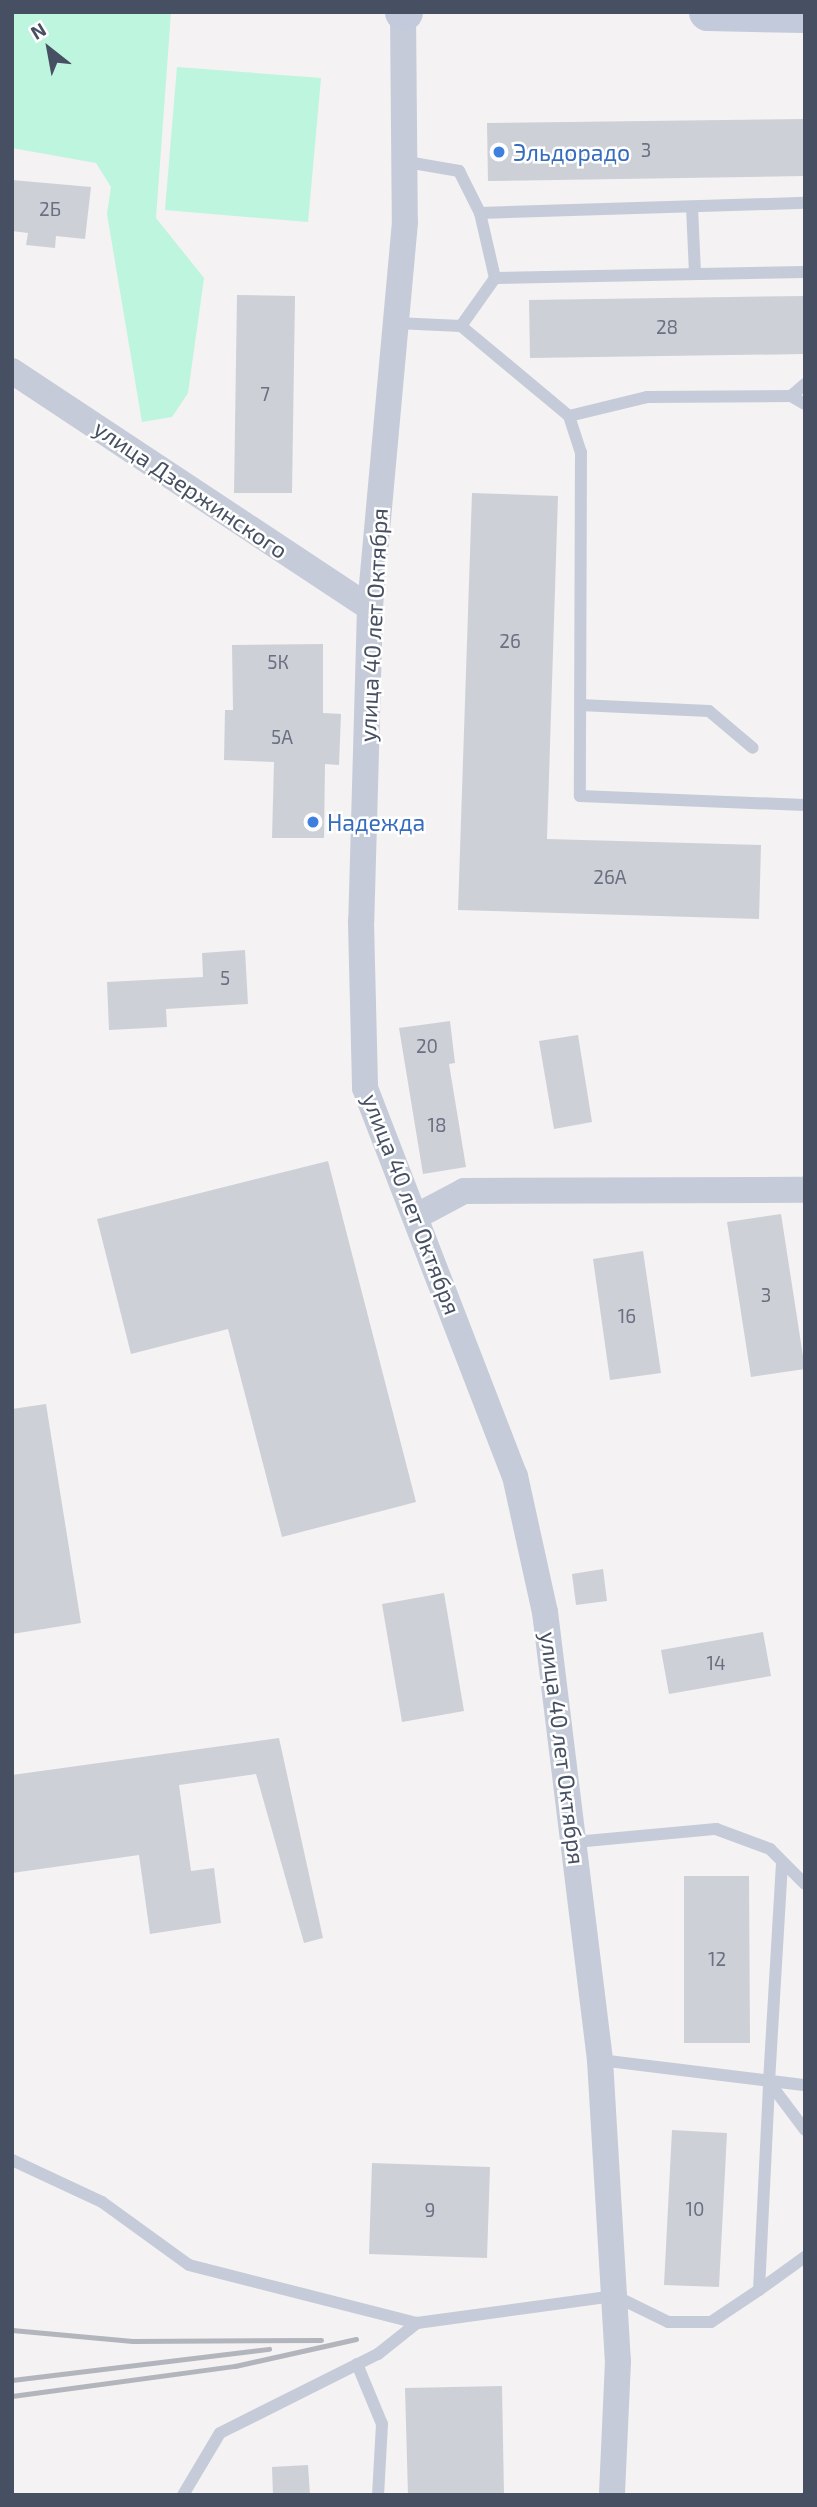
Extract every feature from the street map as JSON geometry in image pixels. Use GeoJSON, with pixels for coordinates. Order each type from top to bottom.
{"type":"FeatureCollection","features":[{"type":"Feature","properties":{"kind":"street","name":"улица 40 лет Октября"},"geometry":{"type":"LineString","coordinates":[[403,12],[407,162],[396,323],[370,608],[361,922],[365,1088],[417,1216],[515,1476],[545,1612],[600,2060],[615,2297],[612,2495]]}},
{"type":"Feature","properties":{"kind":"street"},"geometry":{"type":"LineString","coordinates":[[707,12],[805,14]]}},
{"type":"Feature","properties":{"kind":"street","name":"улица Дзержинского"},"geometry":{"type":"LineString","coordinates":[[12,371],[370,608]]}},
{"type":"Feature","properties":{"kind":"street"},"geometry":{"type":"LineString","coordinates":[[417,1216],[464,1192],[804,1188]]}},
{"type":"Feature","properties":{"kind":"lane"},"geometry":{"type":"LineString","coordinates":[[407,162],[459,171],[480,213],[495,278],[461,326]]}},
{"type":"Feature","properties":{"kind":"lane"},"geometry":{"type":"LineString","coordinates":[[480,213],[805,203]]}},
{"type":"Feature","properties":{"kind":"lane"},"geometry":{"type":"LineString","coordinates":[[692,207],[695,272]]}},
{"type":"Feature","properties":{"kind":"lane"},"geometry":{"type":"LineString","coordinates":[[495,278],[695,272],[805,272]]}},
{"type":"Feature","properties":{"kind":"lane"},"geometry":{"type":"LineString","coordinates":[[396,323],[461,326],[569,416],[581,452],[580,796],[805,805]]}},
{"type":"Feature","properties":{"kind":"lane"},"geometry":{"type":"LineString","coordinates":[[792,396],[805,384]]}},
{"type":"Feature","properties":{"kind":"lane"},"geometry":{"type":"LineString","coordinates":[[569,416],[648,397],[792,396],[805,404]]}},
{"type":"Feature","properties":{"kind":"lane"},"geometry":{"type":"LineString","coordinates":[[580,705],[709,711],[753,748]]}},
{"type":"Feature","properties":{"kind":"lane"},"geometry":{"type":"LineString","coordinates":[[575,1842],[716,1829],[770,1849],[782,1864],[805,1884]]}},
{"type":"Feature","properties":{"kind":"lane"},"geometry":{"type":"LineString","coordinates":[[759,2290],[782,1864]]}},
{"type":"Feature","properties":{"kind":"lane"},"geometry":{"type":"LineString","coordinates":[[600,2060],[805,2085]]}},
{"type":"Feature","properties":{"kind":"lane"},"geometry":{"type":"LineString","coordinates":[[769,2082],[805,2130]]}},
{"type":"Feature","properties":{"kind":"lane"},"geometry":{"type":"LineString","coordinates":[[12,2160],[102,2202],[189,2265],[417,2323],[615,2297],[668,2322],[711,2322],[805,2257]]}},
{"type":"Feature","properties":{"kind":"lane"},"geometry":{"type":"LineString","coordinates":[[183,2495],[220,2433],[357,2364],[417,2323]]}},
{"type":"Feature","properties":{"kind":"lane"},"geometry":{"type":"LineString","coordinates":[[357,2364],[382,2424],[378,2495]]}},
{"type":"Feature","properties":{"kind":"green space"},"geometry":{"type":"Polygon","coordinates":[[[12,12],[171,12],[156,218],[204,278],[188,393],[172,417],[142,422],[107,214],[111,187],[96,163],[12,148],[12,12]]]}},
{"type":"Feature","properties":{"kind":"green space"},"geometry":{"type":"Polygon","coordinates":[[[177,67],[321,78],[308,222],[165,210],[177,67]]]}},
{"type":"Feature","properties":{"kind":"building"},"geometry":{"type":"Polygon","coordinates":[[[805,119],[805,176],[488,181],[487,123],[805,119]]]}},
{"type":"Feature","properties":{"kind":"building"},"geometry":{"type":"Polygon","coordinates":[[[12,180],[91,187],[85,239],[56,236],[55,248],[26,245],[28,233],[12,231],[12,180]]]}},
{"type":"Feature","properties":{"kind":"building"},"geometry":{"type":"Polygon","coordinates":[[[237,295],[295,296],[292,493],[234,493],[237,295]]]}},
{"type":"Feature","properties":{"kind":"building"},"geometry":{"type":"Polygon","coordinates":[[[805,296],[805,354],[530,358],[529,300],[805,296]]]}},
{"type":"Feature","properties":{"kind":"building"},"geometry":{"type":"Polygon","coordinates":[[[472,493],[558,496],[547,839],[761,845],[759,919],[458,910],[472,493]]]}},
{"type":"Feature","properties":{"kind":"building"},"geometry":{"type":"Polygon","coordinates":[[[323,644],[323,713],[341,714],[339,765],[325,764],[324,838],[272,838],[274,762],[224,760],[225,710],[233,710],[232,645],[323,644]]]}},
{"type":"Feature","properties":{"kind":"building"},"geometry":{"type":"Polygon","coordinates":[[[245,950],[248,1004],[166,1009],[167,1027],[109,1030],[107,982],[203,977],[202,953],[245,950]]]}},
{"type":"Feature","properties":{"kind":"building"},"geometry":{"type":"Polygon","coordinates":[[[450,1021],[455,1063],[449,1064],[466,1167],[423,1174],[399,1028],[450,1021]]]}},
{"type":"Feature","properties":{"kind":"building"},"geometry":{"type":"Polygon","coordinates":[[[578,1035],[592,1122],[554,1129],[539,1041],[578,1035]]]}},
{"type":"Feature","properties":{"kind":"building"},"geometry":{"type":"Polygon","coordinates":[[[328,1161],[416,1502],[282,1537],[228,1329],[131,1354],[97,1219],[328,1161]]]}},
{"type":"Feature","properties":{"kind":"building"},"geometry":{"type":"Polygon","coordinates":[[[781,1214],[805,1369],[751,1377],[727,1222],[781,1214]]]}},
{"type":"Feature","properties":{"kind":"building"},"geometry":{"type":"Polygon","coordinates":[[[643,1251],[661,1373],[610,1380],[593,1259],[643,1251]]]}},
{"type":"Feature","properties":{"kind":"building"},"geometry":{"type":"Polygon","coordinates":[[[46,1404],[81,1623],[12,1634],[12,1409],[46,1404]]]}},
{"type":"Feature","properties":{"kind":"building"},"geometry":{"type":"Polygon","coordinates":[[[603,1569],[607,1601],[576,1605],[572,1574],[603,1569]]]}},
{"type":"Feature","properties":{"kind":"building"},"geometry":{"type":"Polygon","coordinates":[[[444,1593],[464,1711],[402,1722],[382,1604],[444,1593]]]}},
{"type":"Feature","properties":{"kind":"building"},"geometry":{"type":"Polygon","coordinates":[[[763,1632],[771,1676],[669,1694],[661,1650],[763,1632]]]}},
{"type":"Feature","properties":{"kind":"building"},"geometry":{"type":"Polygon","coordinates":[[[279,1738],[323,1938],[304,1943],[256,1774],[179,1785],[191,1871],[214,1868],[221,1923],[150,1934],[139,1855],[12,1873],[12,1775],[279,1738]]]}},
{"type":"Feature","properties":{"kind":"building"},"geometry":{"type":"Polygon","coordinates":[[[684,1876],[749,1876],[750,2043],[684,2043],[684,1876]]]}},
{"type":"Feature","properties":{"kind":"building"},"geometry":{"type":"Polygon","coordinates":[[[672,2130],[727,2133],[719,2287],[664,2285],[672,2130]]]}},
{"type":"Feature","properties":{"kind":"building"},"geometry":{"type":"Polygon","coordinates":[[[372,2163],[490,2167],[487,2258],[369,2254],[372,2163]]]}},
{"type":"Feature","properties":{"kind":"building"},"geometry":{"type":"Polygon","coordinates":[[[502,2386],[504,2495],[408,2495],[405,2388],[502,2386]]]}},
{"type":"Feature","properties":{"kind":"building"},"geometry":{"type":"Polygon","coordinates":[[[308,2465],[310,2495],[273,2495],[272,2467],[308,2465]]]}},
{"type":"Feature","properties":{"kind":"railway"},"geometry":{"type":"LineString","coordinates":[[12,2330],[133,2341],[321,2340]]}},
{"type":"Feature","properties":{"kind":"railway"},"geometry":{"type":"LineString","coordinates":[[12,2396],[235,2366],[356,2339]]}},
{"type":"Feature","properties":{"kind":"railway"},"geometry":{"type":"LineString","coordinates":[[12,2380],[269,2349]]}},
{"type":"Feature","properties":{"kind":"place","name":"Эльдорадо"},"geometry":{"type":"Point","coordinates":[499,152]}},
{"type":"Feature","properties":{"kind":"place","name":"Надежда"},"geometry":{"type":"Point","coordinates":[313,822]}}]}
